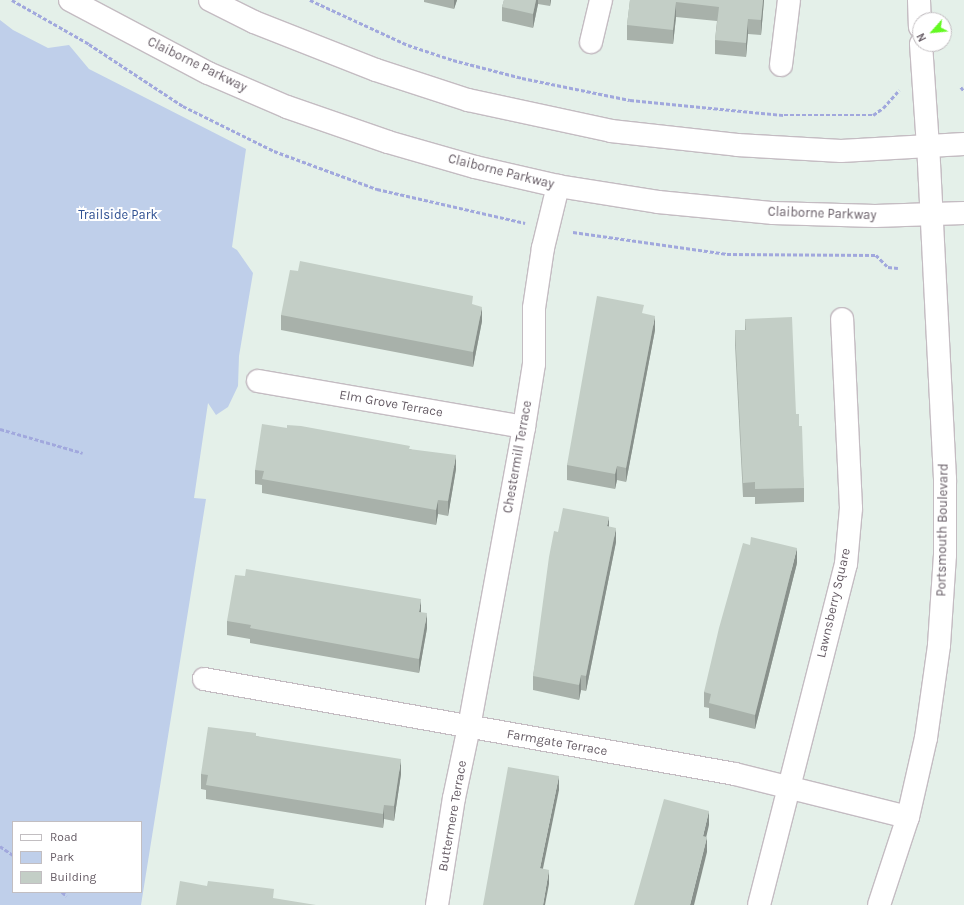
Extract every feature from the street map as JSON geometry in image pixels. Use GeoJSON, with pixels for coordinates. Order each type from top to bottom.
{"type":"FeatureCollection","features":[{"type":"Feature","properties":{"kind":"street","name":"Claiborne Parkway"},"geometry":{"type":"LineString","coordinates":[[70,0],[208,73],[331,124],[475,167],[558,186],[658,202],[773,214],[932,216],[964,213]]}},
{"type":"Feature","properties":{"kind":"street"},"geometry":{"type":"LineString","coordinates":[[210,0],[254,22],[376,70],[468,100],[590,126],[737,145],[841,150],[928,148],[964,144]]}},
{"type":"Feature","properties":{"kind":"street"},"geometry":{"type":"LineString","coordinates":[[591,42],[601,0]]}},
{"type":"Feature","properties":{"kind":"street"},"geometry":{"type":"LineString","coordinates":[[781,65],[789,0]]}},
{"type":"Feature","properties":{"kind":"street"},"geometry":{"type":"LineString","coordinates":[[919,0],[919,12]]}},
{"type":"Feature","properties":{"kind":"street","name":"Portsmouth Boulevard"},"geometry":{"type":"LineString","coordinates":[[879,905],[908,817],[926,738],[937,660],[945,555],[945,479],[932,216],[922,52]]}},
{"type":"Feature","properties":{"kind":"street","name":"Chestermill Terrace"},"geometry":{"type":"LineString","coordinates":[[469,727],[524,427],[534,364],[534,308],[543,248],[558,186]]}},
{"type":"Feature","properties":{"kind":"street","name":"Lawnsberry Square"},"geometry":{"type":"LineString","coordinates":[[759,905],[846,564],[851,508],[842,320]]}},
{"type":"Feature","properties":{"kind":"street","name":"Elm Grove Terrace"},"geometry":{"type":"LineString","coordinates":[[258,381],[524,427]]}},
{"type":"Feature","properties":{"kind":"street","name":"Farmgate Terrace"},"geometry":{"type":"LineString","coordinates":[[204,679],[735,774],[908,817]]}},
{"type":"Feature","properties":{"kind":"street","name":"Buttermere Terrace"},"geometry":{"type":"LineString","coordinates":[[437,905],[454,798],[469,727]]}},
{"type":"Feature","properties":{"kind":"path"},"geometry":{"type":"LineString","coordinates":[[310,0],[408,45],[453,60],[522,78],[630,100],[784,115],[872,115],[882,108],[900,89]]}},
{"type":"Feature","properties":{"kind":"path"},"geometry":{"type":"LineString","coordinates":[[961,87],[964,91]]}},
{"type":"Feature","properties":{"kind":"path"},"geometry":{"type":"LineString","coordinates":[[0,429],[83,453]]}},
{"type":"Feature","properties":{"kind":"path"},"geometry":{"type":"LineString","coordinates":[[0,846],[12,854]]}},
{"type":"Feature","properties":{"kind":"path"},"geometry":{"type":"LineString","coordinates":[[63,893],[67,896]]}},
{"type":"Feature","properties":{"kind":"green space","name":"Trailside Park"},"geometry":{"type":"Polygon","coordinates":[[[0,20],[13,30],[48,48],[69,45],[89,69],[246,149],[232,247],[237,250],[253,273],[239,356],[238,386],[228,407],[216,415],[208,403],[194,498],[206,499],[141,905],[0,905],[0,20]]]}},
{"type":"Feature","properties":{"kind":"building"},"geometry":{"type":"Polygon","coordinates":[[[504,0],[536,0],[533,14],[502,7],[504,0]]]}},
{"type":"Feature","properties":{"kind":"building"},"geometry":{"type":"Polygon","coordinates":[[[630,0],[763,0],[761,20],[748,19],[746,43],[715,40],[719,7],[676,2],[673,30],[627,25],[630,0]]]}},
{"type":"Feature","properties":{"kind":"building"},"geometry":{"type":"Polygon","coordinates":[[[300,261],[473,296],[472,304],[482,307],[473,352],[281,315],[290,270],[298,271],[300,261]]]}},
{"type":"Feature","properties":{"kind":"building"},"geometry":{"type":"Polygon","coordinates":[[[597,296],[644,305],[642,313],[655,316],[626,468],[617,466],[615,474],[567,465],[597,296]]]}},
{"type":"Feature","properties":{"kind":"building"},"geometry":{"type":"Polygon","coordinates":[[[792,317],[796,414],[799,414],[799,426],[802,426],[804,488],[755,489],[755,482],[743,483],[735,330],[746,330],[745,319],[792,317]]]}},
{"type":"Feature","properties":{"kind":"building"},"geometry":{"type":"Polygon","coordinates":[[[262,424],[287,428],[287,425],[301,426],[410,446],[409,449],[456,455],[448,501],[438,500],[436,510],[262,479],[264,471],[255,470],[262,424]]]}},
{"type":"Feature","properties":{"kind":"building"},"geometry":{"type":"Polygon","coordinates":[[[563,508],[609,517],[607,526],[616,528],[586,676],[581,675],[579,685],[533,676],[549,557],[554,531],[558,532],[563,508]]]}},
{"type":"Feature","properties":{"kind":"building"},"geometry":{"type":"Polygon","coordinates":[[[751,537],[797,548],[755,715],[709,703],[711,694],[704,692],[719,628],[743,543],[750,545],[751,537]]]}},
{"type":"Feature","properties":{"kind":"building"},"geometry":{"type":"Polygon","coordinates":[[[246,569],[421,599],[419,612],[427,613],[419,659],[250,628],[251,625],[227,621],[235,575],[245,576],[246,569]]]}},
{"type":"Feature","properties":{"kind":"building"},"geometry":{"type":"Polygon","coordinates":[[[208,727],[256,733],[256,736],[401,759],[394,806],[384,805],[383,814],[206,785],[208,775],[201,774],[208,727]]]}},
{"type":"Feature","properties":{"kind":"building"},"geometry":{"type":"Polygon","coordinates":[[[508,767],[559,776],[540,868],[549,870],[543,905],[483,905],[508,767]]]}},
{"type":"Feature","properties":{"kind":"building"},"geometry":{"type":"Polygon","coordinates":[[[664,799],[709,811],[703,836],[707,837],[690,905],[634,905],[664,799]]]}},
{"type":"Feature","properties":{"kind":"building"},"geometry":{"type":"Polygon","coordinates":[[[180,881],[207,886],[208,881],[274,889],[273,898],[316,905],[176,905],[180,881]]]}}]}
